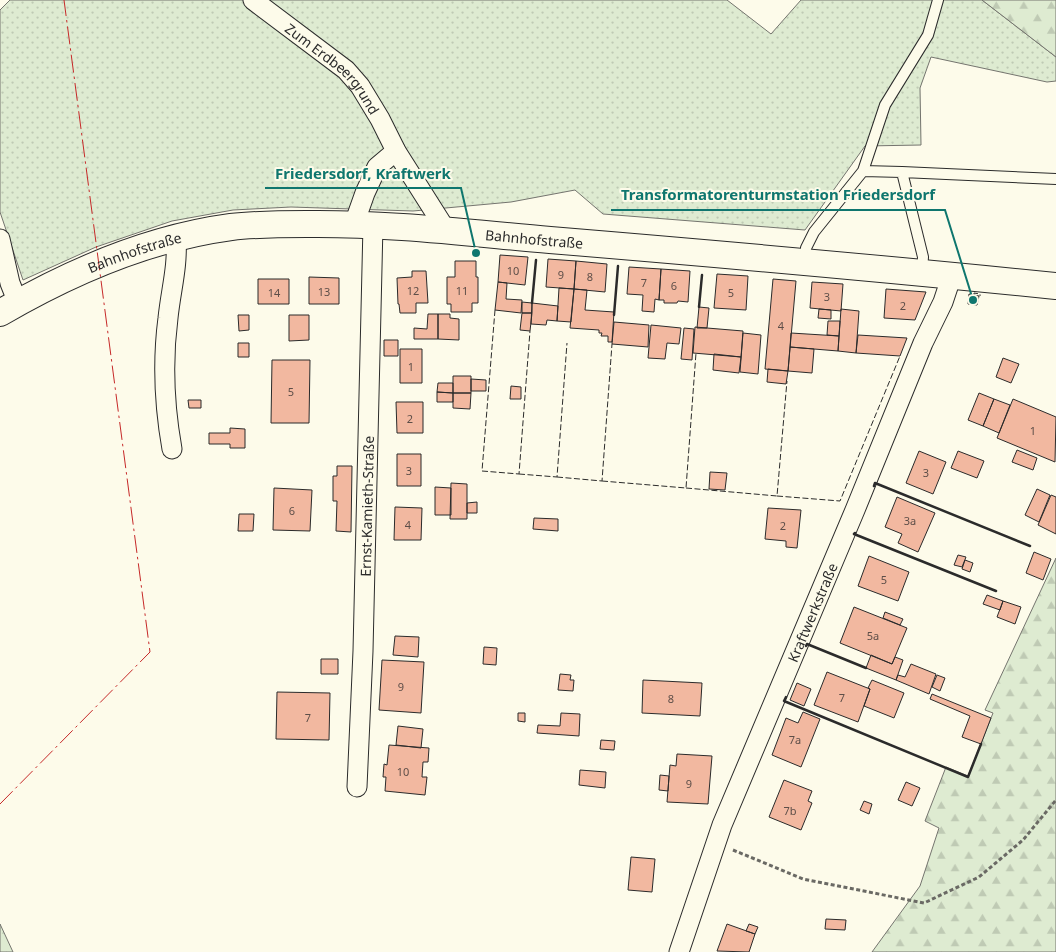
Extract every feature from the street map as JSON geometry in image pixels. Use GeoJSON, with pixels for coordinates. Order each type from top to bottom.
{"type":"FeatureCollection","features":[{"type":"Feature","properties":{"kind":"main road","name":"Bahnhofstraße"},"geometry":{"type":"LineString","coordinates":[[9,308],[60,281],[100,263],[176,237],[232,227],[262,225],[364,225],[446,230],[922,272],[1056,286]]}},
{"type":"Feature","properties":{"kind":"street","name":"Zum Erdbeergrund"},"geometry":{"type":"LineString","coordinates":[[253,0],[266,6],[346,70],[360,86],[372,104],[396,151],[446,230]]}},
{"type":"Feature","properties":{"kind":"street"},"geometry":{"type":"LineString","coordinates":[[364,225],[365,192],[377,167],[396,151]]}},
{"type":"Feature","properties":{"kind":"street","name":"Ernst-Kamieth-Straße"},"geometry":{"type":"LineString","coordinates":[[357,787],[363,651],[364,225]]}},
{"type":"Feature","properties":{"kind":"street"},"geometry":{"type":"LineString","coordinates":[[172,449],[166,412],[164,353],[177,259],[176,237]]}},
{"type":"Feature","properties":{"kind":"street"},"geometry":{"type":"LineString","coordinates":[[0,239],[10,283],[9,308]]}},
{"type":"Feature","properties":{"kind":"street","name":"Kraftwerkstraße"},"geometry":{"type":"LineString","coordinates":[[679,952],[726,816],[923,343],[943,302],[952,275]]}},
{"type":"Feature","properties":{"kind":"lane"},"geometry":{"type":"LineString","coordinates":[[805,262],[806,248],[814,232],[863,171],[885,105],[928,34],[938,0]]}},
{"type":"Feature","properties":{"kind":"lane"},"geometry":{"type":"LineString","coordinates":[[863,171],[1056,179]]}},
{"type":"Feature","properties":{"kind":"lane"},"geometry":{"type":"LineString","coordinates":[[902,172],[923,258],[922,272]]}},
{"type":"Feature","properties":{"kind":"path"},"geometry":{"type":"LineString","coordinates":[[716,843],[803,879],[924,903],[979,877],[1023,840],[1056,800]]}},
{"type":"Feature","properties":{"kind":"green space"},"geometry":{"type":"Polygon","coordinates":[[[10,0],[727,0],[771,34],[801,0],[982,0],[1056,57],[1056,81],[1047,82],[931,57],[920,88],[921,145],[865,146],[805,230],[603,214],[575,190],[511,202],[413,211],[291,207],[233,210],[172,221],[96,247],[23,280],[0,212],[0,10],[10,0]]]}},
{"type":"Feature","properties":{"kind":"green space"},"geometry":{"type":"Polygon","coordinates":[[[982,0],[1056,0],[1056,57],[982,0]]]}},
{"type":"Feature","properties":{"kind":"green space"},"geometry":{"type":"Polygon","coordinates":[[[1056,558],[1056,952],[872,952],[920,886],[939,828],[925,821],[946,767],[968,776],[993,713],[985,710],[1056,558]]]}},
{"type":"Feature","properties":{"kind":"green space"},"geometry":{"type":"Polygon","coordinates":[[[0,924],[13,952],[0,952],[0,924]]]}},
{"type":"Feature","properties":{"kind":"building"},"geometry":{"type":"Polygon","coordinates":[[[500,255],[528,257],[525,285],[498,282],[500,255]]]}},
{"type":"Feature","properties":{"kind":"building"},"geometry":{"type":"Polygon","coordinates":[[[548,259],[576,261],[574,289],[546,287],[548,259]]]}},
{"type":"Feature","properties":{"kind":"building"},"geometry":{"type":"Polygon","coordinates":[[[455,261],[476,261],[478,303],[472,303],[472,312],[451,312],[451,304],[447,304],[447,277],[455,277],[455,261]]]}},
{"type":"Feature","properties":{"kind":"building"},"geometry":{"type":"Polygon","coordinates":[[[576,261],[607,264],[605,292],[574,289],[576,261]]]}},
{"type":"Feature","properties":{"kind":"building"},"geometry":{"type":"Polygon","coordinates":[[[629,267],[661,269],[659,300],[655,299],[654,312],[642,311],[643,295],[627,294],[629,267]]]}},
{"type":"Feature","properties":{"kind":"building"},"geometry":{"type":"Polygon","coordinates":[[[661,269],[690,271],[688,302],[664,303],[664,300],[659,300],[661,269]]]}},
{"type":"Feature","properties":{"kind":"building"},"geometry":{"type":"Polygon","coordinates":[[[412,271],[426,271],[428,303],[416,303],[416,313],[400,313],[397,278],[412,277],[412,271]]]}},
{"type":"Feature","properties":{"kind":"building"},"geometry":{"type":"Polygon","coordinates":[[[717,274],[748,276],[746,310],[714,308],[717,274]]]}},
{"type":"Feature","properties":{"kind":"building"},"geometry":{"type":"Polygon","coordinates":[[[309,277],[339,278],[339,304],[309,304],[309,277]]]}},
{"type":"Feature","properties":{"kind":"building"},"geometry":{"type":"Polygon","coordinates":[[[258,279],[289,279],[289,304],[258,304],[258,279]]]}},
{"type":"Feature","properties":{"kind":"building"},"geometry":{"type":"Polygon","coordinates":[[[773,279],[796,281],[788,371],[765,369],[773,279]]]}},
{"type":"Feature","properties":{"kind":"building"},"geometry":{"type":"Polygon","coordinates":[[[498,282],[507,283],[506,299],[522,300],[521,313],[495,310],[498,282]]]}},
{"type":"Feature","properties":{"kind":"building"},"geometry":{"type":"Polygon","coordinates":[[[812,282],[843,284],[841,311],[810,308],[812,282]]]}},
{"type":"Feature","properties":{"kind":"building"},"geometry":{"type":"Polygon","coordinates":[[[559,288],[574,289],[571,322],[557,321],[559,288]]]}},
{"type":"Feature","properties":{"kind":"building"},"geometry":{"type":"Polygon","coordinates":[[[574,289],[587,290],[585,310],[614,312],[612,342],[608,342],[608,336],[601,336],[602,333],[599,333],[599,330],[570,328],[574,289]]]}},
{"type":"Feature","properties":{"kind":"building"},"geometry":{"type":"Polygon","coordinates":[[[886,289],[926,292],[915,320],[884,318],[886,289]]]}},
{"type":"Feature","properties":{"kind":"building"},"geometry":{"type":"Polygon","coordinates":[[[969,294],[979,296],[977,305],[968,304],[969,294]]]}},
{"type":"Feature","properties":{"kind":"building"},"geometry":{"type":"Polygon","coordinates":[[[522,302],[532,303],[532,313],[522,313],[522,302]]]}},
{"type":"Feature","properties":{"kind":"building"},"geometry":{"type":"Polygon","coordinates":[[[532,303],[558,306],[557,321],[547,320],[546,325],[531,324],[532,303]]]}},
{"type":"Feature","properties":{"kind":"building"},"geometry":{"type":"Polygon","coordinates":[[[699,307],[709,308],[707,328],[697,328],[699,307]]]}},
{"type":"Feature","properties":{"kind":"building"},"geometry":{"type":"Polygon","coordinates":[[[819,309],[831,310],[831,319],[818,318],[819,309]]]}},
{"type":"Feature","properties":{"kind":"building"},"geometry":{"type":"Polygon","coordinates":[[[841,309],[859,311],[856,353],[838,351],[841,309]]]}},
{"type":"Feature","properties":{"kind":"building"},"geometry":{"type":"Polygon","coordinates":[[[522,313],[532,313],[530,331],[520,330],[522,313]]]}},
{"type":"Feature","properties":{"kind":"building"},"geometry":{"type":"Polygon","coordinates":[[[428,314],[438,314],[438,339],[414,339],[414,328],[427,329],[428,314]]]}},
{"type":"Feature","properties":{"kind":"building"},"geometry":{"type":"Polygon","coordinates":[[[438,314],[450,314],[450,318],[459,319],[459,340],[438,339],[438,314]]]}},
{"type":"Feature","properties":{"kind":"building"},"geometry":{"type":"Polygon","coordinates":[[[238,315],[249,315],[249,330],[239,331],[238,315]]]}},
{"type":"Feature","properties":{"kind":"building"},"geometry":{"type":"Polygon","coordinates":[[[289,315],[309,315],[309,340],[289,341],[289,315]]]}},
{"type":"Feature","properties":{"kind":"building"},"geometry":{"type":"Polygon","coordinates":[[[828,321],[840,321],[839,336],[827,335],[828,321]]]}},
{"type":"Feature","properties":{"kind":"building"},"geometry":{"type":"Polygon","coordinates":[[[614,322],[649,325],[648,347],[612,344],[614,322]]]}},
{"type":"Feature","properties":{"kind":"building"},"geometry":{"type":"Polygon","coordinates":[[[651,325],[681,328],[679,344],[667,343],[665,359],[648,358],[651,325]]]}},
{"type":"Feature","properties":{"kind":"building"},"geometry":{"type":"Polygon","coordinates":[[[695,327],[743,331],[741,357],[693,353],[695,327]]]}},
{"type":"Feature","properties":{"kind":"building"},"geometry":{"type":"Polygon","coordinates":[[[684,328],[694,329],[692,360],[681,359],[684,328]]]}},
{"type":"Feature","properties":{"kind":"building"},"geometry":{"type":"Polygon","coordinates":[[[743,333],[761,335],[758,374],[740,372],[743,333]]]}},
{"type":"Feature","properties":{"kind":"building"},"geometry":{"type":"Polygon","coordinates":[[[791,333],[839,336],[838,351],[790,347],[791,333]]]}},
{"type":"Feature","properties":{"kind":"building"},"geometry":{"type":"Polygon","coordinates":[[[858,335],[907,338],[900,356],[856,353],[858,335]]]}},
{"type":"Feature","properties":{"kind":"building"},"geometry":{"type":"Polygon","coordinates":[[[384,340],[398,340],[398,356],[384,356],[384,340]]]}},
{"type":"Feature","properties":{"kind":"building"},"geometry":{"type":"Polygon","coordinates":[[[238,343],[249,343],[249,357],[238,357],[238,343]]]}},
{"type":"Feature","properties":{"kind":"building"},"geometry":{"type":"Polygon","coordinates":[[[790,347],[814,349],[812,373],[788,371],[790,347]]]}},
{"type":"Feature","properties":{"kind":"building"},"geometry":{"type":"Polygon","coordinates":[[[400,349],[422,349],[422,383],[400,383],[400,349]]]}},
{"type":"Feature","properties":{"kind":"building"},"geometry":{"type":"Polygon","coordinates":[[[714,354],[741,357],[739,373],[713,370],[714,354]]]}},
{"type":"Feature","properties":{"kind":"building"},"geometry":{"type":"Polygon","coordinates":[[[1003,358],[1019,364],[1011,383],[996,377],[1003,358]]]}},
{"type":"Feature","properties":{"kind":"building"},"geometry":{"type":"Polygon","coordinates":[[[272,360],[310,360],[309,423],[271,423],[272,360]]]}},
{"type":"Feature","properties":{"kind":"building"},"geometry":{"type":"Polygon","coordinates":[[[768,369],[788,371],[786,384],[767,382],[768,369]]]}},
{"type":"Feature","properties":{"kind":"building"},"geometry":{"type":"Polygon","coordinates":[[[453,376],[471,376],[471,393],[453,393],[453,376]]]}},
{"type":"Feature","properties":{"kind":"building"},"geometry":{"type":"Polygon","coordinates":[[[471,379],[486,380],[486,391],[471,391],[471,379]]]}},
{"type":"Feature","properties":{"kind":"building"},"geometry":{"type":"Polygon","coordinates":[[[438,383],[453,383],[453,393],[437,392],[438,383]]]}},
{"type":"Feature","properties":{"kind":"building"},"geometry":{"type":"Polygon","coordinates":[[[511,386],[521,387],[521,399],[510,399],[511,386]]]}},
{"type":"Feature","properties":{"kind":"building"},"geometry":{"type":"Polygon","coordinates":[[[437,392],[453,393],[453,402],[437,402],[437,392]]]}},
{"type":"Feature","properties":{"kind":"building"},"geometry":{"type":"Polygon","coordinates":[[[453,393],[471,393],[470,409],[453,408],[453,393]]]}},
{"type":"Feature","properties":{"kind":"building"},"geometry":{"type":"Polygon","coordinates":[[[979,393],[994,399],[983,426],[968,420],[979,393]]]}},
{"type":"Feature","properties":{"kind":"building"},"geometry":{"type":"Polygon","coordinates":[[[994,399],[1010,405],[999,433],[983,426],[994,399]]]}},
{"type":"Feature","properties":{"kind":"building"},"geometry":{"type":"Polygon","coordinates":[[[1013,399],[1056,417],[1055,462],[997,438],[1013,399]]]}},
{"type":"Feature","properties":{"kind":"building"},"geometry":{"type":"Polygon","coordinates":[[[188,400],[201,400],[201,408],[189,408],[188,400]]]}},
{"type":"Feature","properties":{"kind":"building"},"geometry":{"type":"Polygon","coordinates":[[[396,402],[423,402],[423,433],[397,433],[396,402]]]}},
{"type":"Feature","properties":{"kind":"building"},"geometry":{"type":"Polygon","coordinates":[[[230,428],[245,429],[245,448],[230,448],[230,444],[209,444],[209,433],[230,433],[230,428]]]}},
{"type":"Feature","properties":{"kind":"building"},"geometry":{"type":"Polygon","coordinates":[[[1017,450],[1037,458],[1033,470],[1012,462],[1017,450]]]}},
{"type":"Feature","properties":{"kind":"building"},"geometry":{"type":"Polygon","coordinates":[[[919,451],[946,462],[933,494],[906,483],[919,451]]]}},
{"type":"Feature","properties":{"kind":"building"},"geometry":{"type":"Polygon","coordinates":[[[958,451],[984,461],[977,478],[951,468],[958,451]]]}},
{"type":"Feature","properties":{"kind":"building"},"geometry":{"type":"Polygon","coordinates":[[[397,454],[421,454],[421,486],[397,486],[397,454]]]}},
{"type":"Feature","properties":{"kind":"building"},"geometry":{"type":"Polygon","coordinates":[[[337,466],[352,466],[351,532],[336,531],[337,501],[333,501],[333,476],[337,476],[337,466]]]}},
{"type":"Feature","properties":{"kind":"building"},"geometry":{"type":"Polygon","coordinates":[[[710,472],[727,473],[725,490],[709,489],[710,472]]]}},
{"type":"Feature","properties":{"kind":"building"},"geometry":{"type":"Polygon","coordinates":[[[451,483],[467,484],[467,519],[450,519],[451,483]]]}},
{"type":"Feature","properties":{"kind":"building"},"geometry":{"type":"Polygon","coordinates":[[[435,487],[451,488],[451,515],[435,515],[435,487]]]}},
{"type":"Feature","properties":{"kind":"building"},"geometry":{"type":"Polygon","coordinates":[[[274,488],[312,490],[310,531],[273,530],[274,488]]]}},
{"type":"Feature","properties":{"kind":"building"},"geometry":{"type":"Polygon","coordinates":[[[1037,489],[1050,495],[1039,522],[1025,515],[1037,489]]]}},
{"type":"Feature","properties":{"kind":"building"},"geometry":{"type":"Polygon","coordinates":[[[1051,495],[1056,497],[1056,534],[1038,525],[1051,495]]]}},
{"type":"Feature","properties":{"kind":"building"},"geometry":{"type":"Polygon","coordinates":[[[897,497],[935,513],[918,552],[898,543],[902,534],[885,527],[897,497]]]}},
{"type":"Feature","properties":{"kind":"building"},"geometry":{"type":"Polygon","coordinates":[[[477,502],[477,513],[467,513],[467,503],[477,502]]]}},
{"type":"Feature","properties":{"kind":"building"},"geometry":{"type":"Polygon","coordinates":[[[395,507],[422,508],[421,540],[394,540],[395,507]]]}},
{"type":"Feature","properties":{"kind":"building"},"geometry":{"type":"Polygon","coordinates":[[[768,508],[801,510],[797,548],[786,547],[786,541],[765,539],[768,508]]]}},
{"type":"Feature","properties":{"kind":"building"},"geometry":{"type":"Polygon","coordinates":[[[239,514],[254,514],[253,531],[238,531],[239,514]]]}},
{"type":"Feature","properties":{"kind":"building"},"geometry":{"type":"Polygon","coordinates":[[[534,518],[558,519],[558,531],[533,529],[534,518]]]}},
{"type":"Feature","properties":{"kind":"building"},"geometry":{"type":"Polygon","coordinates":[[[1034,552],[1051,559],[1043,580],[1026,573],[1034,552]]]}},
{"type":"Feature","properties":{"kind":"building"},"geometry":{"type":"Polygon","coordinates":[[[958,555],[966,557],[962,567],[954,565],[958,555]]]}},
{"type":"Feature","properties":{"kind":"building"},"geometry":{"type":"Polygon","coordinates":[[[869,556],[909,572],[898,601],[858,586],[869,556]]]}},
{"type":"Feature","properties":{"kind":"building"},"geometry":{"type":"Polygon","coordinates":[[[965,560],[973,563],[970,572],[962,569],[965,560]]]}},
{"type":"Feature","properties":{"kind":"building"},"geometry":{"type":"Polygon","coordinates":[[[987,595],[1003,601],[1000,610],[983,604],[987,595]]]}},
{"type":"Feature","properties":{"kind":"building"},"geometry":{"type":"Polygon","coordinates":[[[1003,601],[1021,607],[1015,624],[997,617],[1003,601]]]}},
{"type":"Feature","properties":{"kind":"building"},"geometry":{"type":"Polygon","coordinates":[[[854,607],[907,628],[892,664],[840,643],[854,607]]]}},
{"type":"Feature","properties":{"kind":"building"},"geometry":{"type":"Polygon","coordinates":[[[885,612],[903,619],[900,625],[883,618],[885,612]]]}},
{"type":"Feature","properties":{"kind":"building"},"geometry":{"type":"Polygon","coordinates":[[[395,636],[419,637],[418,657],[393,655],[395,636]]]}},
{"type":"Feature","properties":{"kind":"building"},"geometry":{"type":"Polygon","coordinates":[[[484,647],[497,648],[496,665],[483,664],[484,647]]]}},
{"type":"Feature","properties":{"kind":"building"},"geometry":{"type":"Polygon","coordinates":[[[871,655],[892,664],[895,657],[903,660],[896,680],[866,668],[871,655]]]}},
{"type":"Feature","properties":{"kind":"building"},"geometry":{"type":"Polygon","coordinates":[[[321,659],[338,659],[338,674],[321,674],[321,659]]]}},
{"type":"Feature","properties":{"kind":"building"},"geometry":{"type":"Polygon","coordinates":[[[382,660],[424,662],[421,713],[379,710],[382,660]]]}},
{"type":"Feature","properties":{"kind":"building"},"geometry":{"type":"Polygon","coordinates":[[[911,664],[936,674],[929,694],[896,680],[898,675],[905,677],[911,664]]]}},
{"type":"Feature","properties":{"kind":"building"},"geometry":{"type":"Polygon","coordinates":[[[827,672],[870,689],[858,722],[814,705],[827,672]]]}},
{"type":"Feature","properties":{"kind":"building"},"geometry":{"type":"Polygon","coordinates":[[[560,674],[571,675],[570,680],[574,680],[573,691],[558,690],[560,674]]]}},
{"type":"Feature","properties":{"kind":"building"},"geometry":{"type":"Polygon","coordinates":[[[937,675],[945,678],[940,691],[932,687],[937,675]]]}},
{"type":"Feature","properties":{"kind":"building"},"geometry":{"type":"Polygon","coordinates":[[[643,680],[702,683],[700,716],[642,713],[643,680]]]}},
{"type":"Feature","properties":{"kind":"building"},"geometry":{"type":"Polygon","coordinates":[[[872,680],[904,693],[894,718],[864,706],[872,680]]]}},
{"type":"Feature","properties":{"kind":"building"},"geometry":{"type":"Polygon","coordinates":[[[797,683],[811,689],[804,706],[790,700],[797,683]]]}},
{"type":"Feature","properties":{"kind":"building"},"geometry":{"type":"Polygon","coordinates":[[[277,692],[330,693],[329,740],[276,739],[277,692]]]}},
{"type":"Feature","properties":{"kind":"building"},"geometry":{"type":"Polygon","coordinates":[[[932,694],[991,718],[981,744],[962,737],[970,716],[930,699],[932,694]]]}},
{"type":"Feature","properties":{"kind":"building"},"geometry":{"type":"Polygon","coordinates":[[[803,712],[820,719],[801,767],[772,755],[786,718],[798,723],[803,712]]]}},
{"type":"Feature","properties":{"kind":"building"},"geometry":{"type":"Polygon","coordinates":[[[518,713],[525,713],[525,722],[518,721],[518,713]]]}},
{"type":"Feature","properties":{"kind":"building"},"geometry":{"type":"Polygon","coordinates":[[[561,713],[580,714],[579,736],[537,733],[538,725],[560,726],[561,713]]]}},
{"type":"Feature","properties":{"kind":"building"},"geometry":{"type":"Polygon","coordinates":[[[398,726],[423,729],[421,748],[396,745],[398,726]]]}},
{"type":"Feature","properties":{"kind":"building"},"geometry":{"type":"Polygon","coordinates":[[[601,740],[615,741],[614,750],[600,749],[601,740]]]}},
{"type":"Feature","properties":{"kind":"building"},"geometry":{"type":"Polygon","coordinates":[[[389,745],[429,748],[428,762],[423,762],[422,777],[427,777],[425,795],[385,791],[386,777],[383,777],[384,764],[387,765],[389,745]]]}},
{"type":"Feature","properties":{"kind":"building"},"geometry":{"type":"Polygon","coordinates":[[[677,754],[712,756],[708,804],[667,802],[670,765],[676,766],[677,754]]]}},
{"type":"Feature","properties":{"kind":"building"},"geometry":{"type":"Polygon","coordinates":[[[580,770],[606,772],[605,788],[579,785],[580,770]]]}},
{"type":"Feature","properties":{"kind":"building"},"geometry":{"type":"Polygon","coordinates":[[[660,775],[669,776],[668,791],[659,790],[660,775]]]}},
{"type":"Feature","properties":{"kind":"building"},"geometry":{"type":"Polygon","coordinates":[[[784,780],[812,791],[808,801],[812,803],[801,830],[769,817],[784,780]]]}},
{"type":"Feature","properties":{"kind":"building"},"geometry":{"type":"Polygon","coordinates":[[[906,782],[920,788],[912,806],[898,800],[906,782]]]}},
{"type":"Feature","properties":{"kind":"building"},"geometry":{"type":"Polygon","coordinates":[[[864,801],[872,804],[869,814],[860,810],[864,801]]]}},
{"type":"Feature","properties":{"kind":"building"},"geometry":{"type":"Polygon","coordinates":[[[631,857],[655,859],[652,892],[628,890],[631,857]]]}},
{"type":"Feature","properties":{"kind":"building"},"geometry":{"type":"Polygon","coordinates":[[[826,919],[846,920],[845,930],[825,929],[826,919]]]}},
{"type":"Feature","properties":{"kind":"building"},"geometry":{"type":"Polygon","coordinates":[[[727,924],[755,934],[749,952],[717,951],[727,924]]]}},
{"type":"Feature","properties":{"kind":"building"},"geometry":{"type":"Polygon","coordinates":[[[749,924],[758,927],[755,934],[746,931],[749,924]]]}},
{"type":"Feature","properties":{"kind":"fence"},"geometry":{"type":"LineString","coordinates":[[974,295],[974,293],[980,294],[980,296]]}},
{"type":"Feature","properties":{"kind":"fence"},"geometry":{"type":"LineString","coordinates":[[495,310],[482,471],[519,474],[530,331]]}},
{"type":"Feature","properties":{"kind":"fence"},"geometry":{"type":"LineString","coordinates":[[519,474],[557,477],[567,343]]}},
{"type":"Feature","properties":{"kind":"fence"},"geometry":{"type":"LineString","coordinates":[[557,477],[602,481],[612,344]]}},
{"type":"Feature","properties":{"kind":"fence"},"geometry":{"type":"LineString","coordinates":[[602,481],[686,488],[696,353]]}},
{"type":"Feature","properties":{"kind":"fence"},"geometry":{"type":"LineString","coordinates":[[777,496],[840,501],[900,356]]}},
{"type":"Feature","properties":{"kind":"fence"},"geometry":{"type":"LineString","coordinates":[[686,488],[777,496],[787,381]]}},
{"type":"Feature","properties":{"kind":"wall"},"geometry":{"type":"LineString","coordinates":[[532,303],[536,260]]}},
{"type":"Feature","properties":{"kind":"wall"},"geometry":{"type":"LineString","coordinates":[[614,315],[618,266]]}},
{"type":"Feature","properties":{"kind":"wall"},"geometry":{"type":"LineString","coordinates":[[699,307],[702,275]]}},
{"type":"Feature","properties":{"kind":"wall"},"geometry":{"type":"LineString","coordinates":[[874,486],[875,483],[1030,546]]}},
{"type":"Feature","properties":{"kind":"wall"},"geometry":{"type":"LineString","coordinates":[[855,533],[996,591]]}},
{"type":"Feature","properties":{"kind":"wall"},"geometry":{"type":"LineString","coordinates":[[806,646],[807,644],[866,668]]}},
{"type":"Feature","properties":{"kind":"wall"},"geometry":{"type":"LineString","coordinates":[[786,697],[784,701],[968,777],[981,744]]}},
{"type":"Feature","properties":{"kind":"power"},"geometry":{"type":"LineString","coordinates":[[0,804],[150,652],[64,0]]}},
{"type":"Feature","properties":{"kind":"place","name":"Friedersdorf, Kraftwerk"},"geometry":{"type":"Point","coordinates":[476,253]}},
{"type":"Feature","properties":{"kind":"place","name":"Transformatorenturmstation Friedersdorf"},"geometry":{"type":"Point","coordinates":[973,300]}}]}
